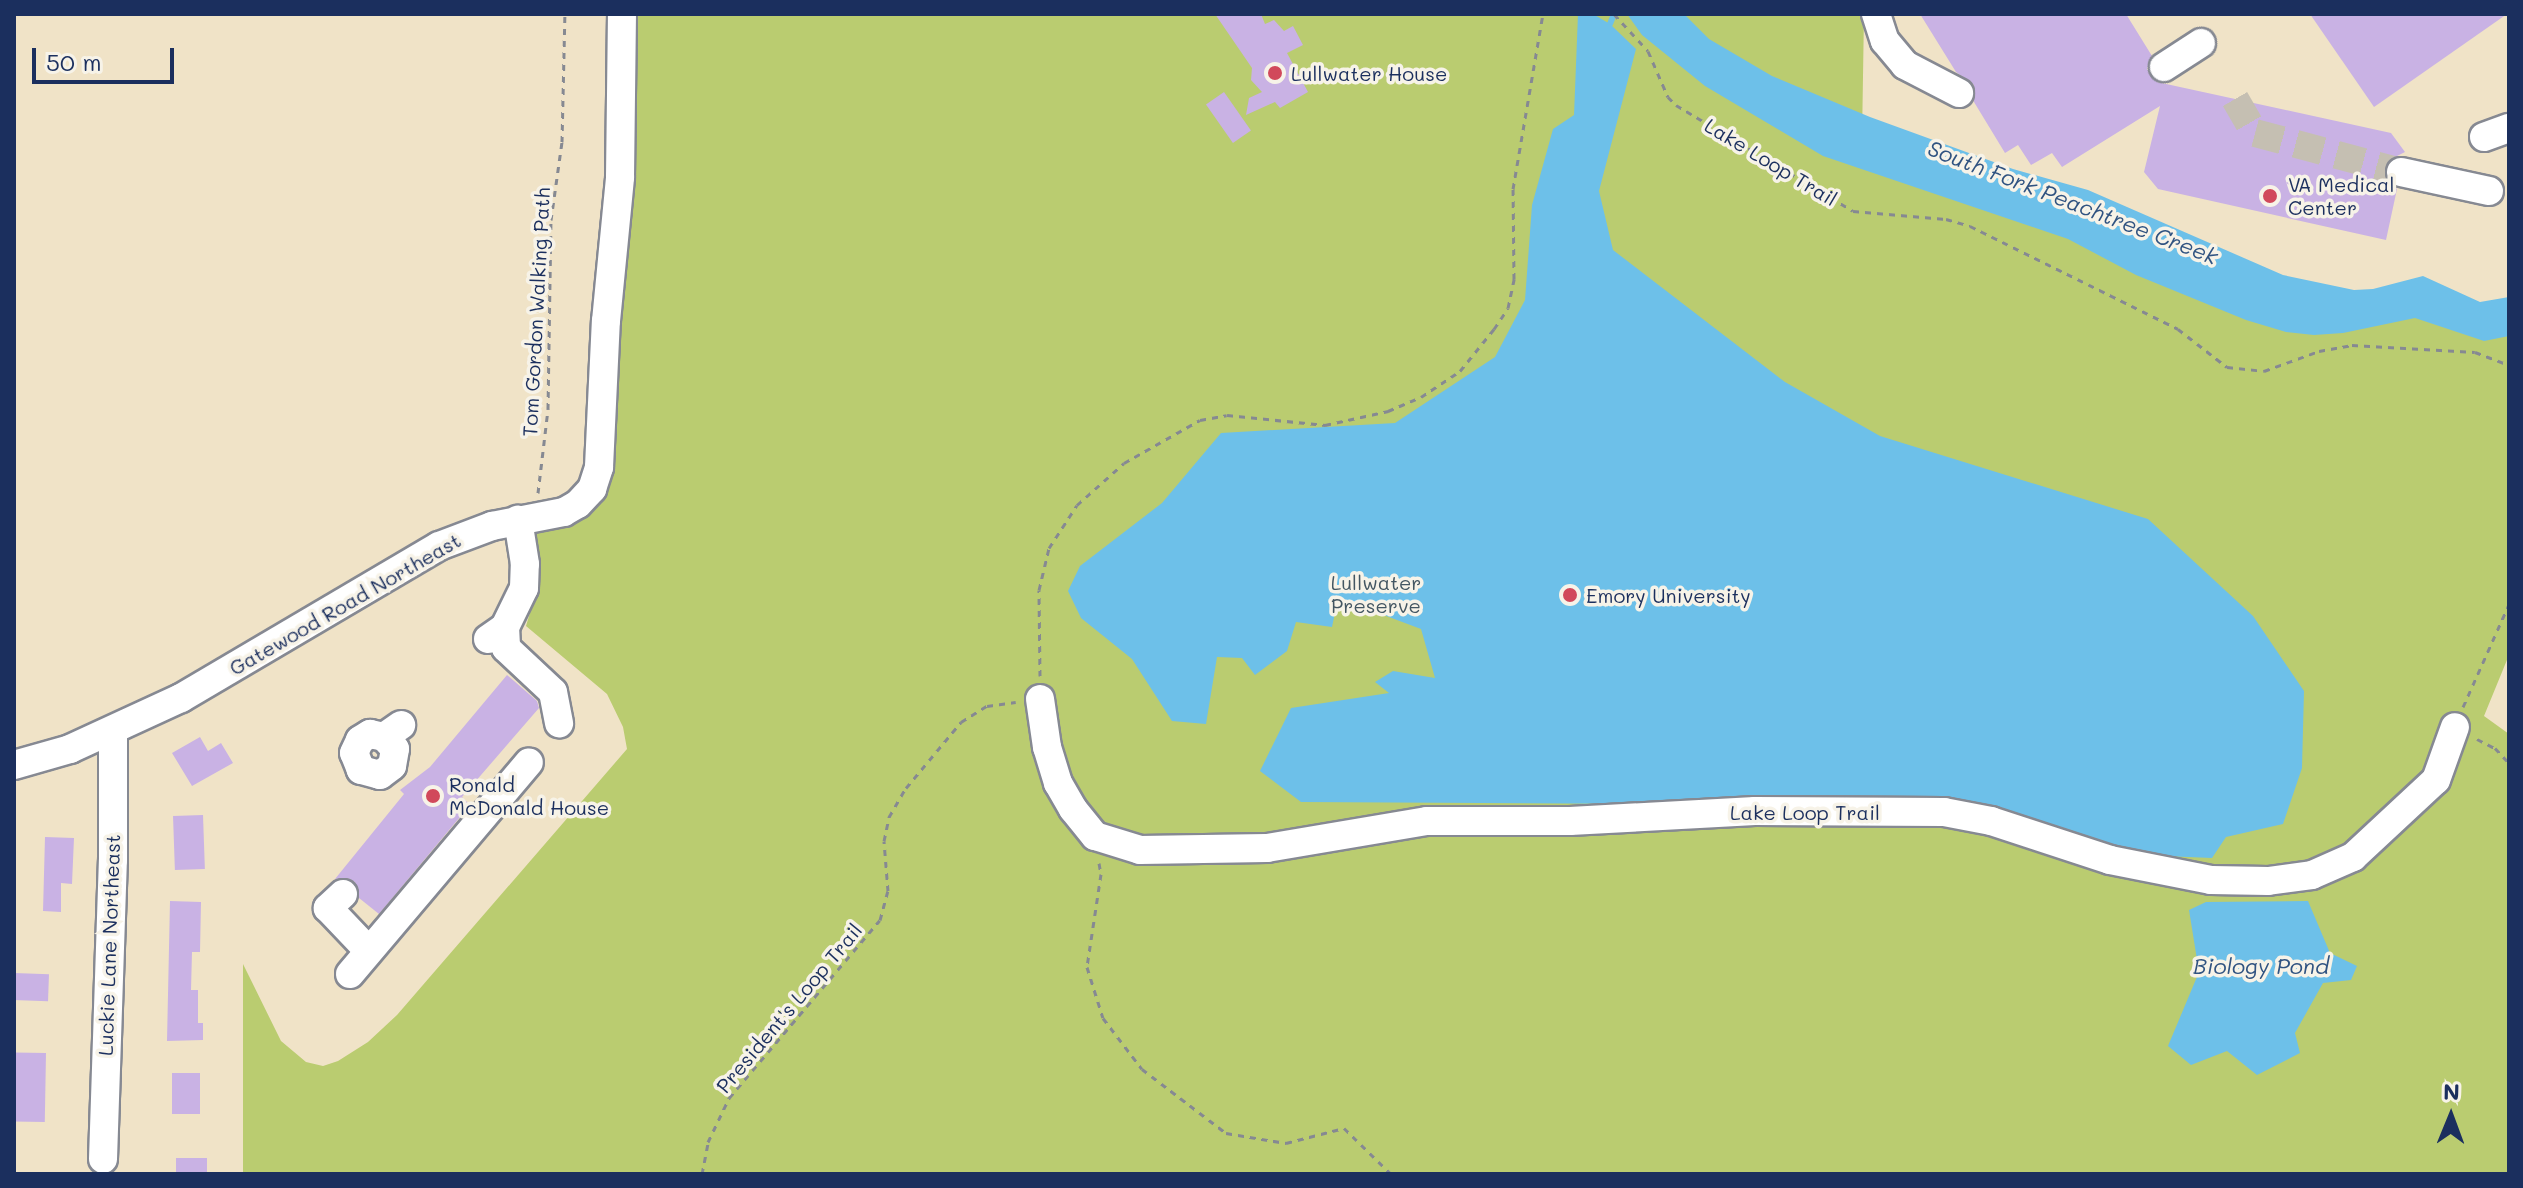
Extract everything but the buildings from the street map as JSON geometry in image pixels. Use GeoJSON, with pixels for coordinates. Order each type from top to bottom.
{"type":"FeatureCollection","features":[{"type":"Feature","properties":{"kind":"street","name":"Gatewood Road Northeast"},"geometry":{"type":"LineString","coordinates":[[14,765],[113,731],[181,698],[439,546],[527,518],[564,512],[578,504],[592,489],[599,467],[607,306],[620,177],[622,14]]}},
{"type":"Feature","properties":{"kind":"street"},"geometry":{"type":"LineString","coordinates":[[1876,14],[1885,41],[1905,65],[1959,93]]}},
{"type":"Feature","properties":{"kind":"street"},"geometry":{"type":"LineString","coordinates":[[2164,67],[2201,43]]}},
{"type":"Feature","properties":{"kind":"street"},"geometry":{"type":"LineString","coordinates":[[2401,172],[2489,191]]}},
{"type":"Feature","properties":{"kind":"street"},"geometry":{"type":"LineString","coordinates":[[527,518],[524,588],[497,633],[506,648],[553,692],[559,723]]}},
{"type":"Feature","properties":{"kind":"street"},"geometry":{"type":"LineString","coordinates":[[1040,699],[1047,747],[1058,783],[1095,836]]}},
{"type":"Feature","properties":{"kind":"street","name":"Lake Loop Trail"},"geometry":{"type":"LineString","coordinates":[[1095,836],[1140,850],[1267,848],[1427,821],[1570,821],[1755,811],[1944,812],[1991,821],[2110,860],[2161,873],[2211,880],[2268,881],[2312,875],[2353,857],[2436,780],[2455,727]]}},
{"type":"Feature","properties":{"kind":"street","name":"Luckie Lane Northeast"},"geometry":{"type":"LineString","coordinates":[[103,1159],[113,860],[113,731]]}},
{"type":"Feature","properties":{"kind":"street"},"geometry":{"type":"LineString","coordinates":[[350,974],[529,762]]}},
{"type":"Feature","properties":{"kind":"street"},"geometry":{"type":"LineString","coordinates":[[343,894],[328,908],[369,951]]}},
{"type":"Feature","properties":{"kind":"path","name":"Tom Gordon Walking Path"},"geometry":{"type":"LineString","coordinates":[[527,518],[548,409],[551,220],[562,142],[565,14]]}},
{"type":"Feature","properties":{"kind":"path"},"geometry":{"type":"LineString","coordinates":[[1040,699],[1039,590],[1049,548],[1077,505],[1124,463],[1200,420],[1227,415],[1325,425],[1388,411],[1421,397],[1460,371],[1494,329],[1508,308],[1514,279],[1513,189],[1543,14]]}},
{"type":"Feature","properties":{"kind":"path","name":"Lake Loop Trail"},"geometry":{"type":"LineString","coordinates":[[1614,14],[1648,51],[1668,97],[1676,105],[1853,211],[1871,215],[1946,219],[1970,226],[2178,329],[2227,367],[2264,371],[2319,351],[2352,345],[2475,352],[2509,365]]}},
{"type":"Feature","properties":{"kind":"path"},"geometry":{"type":"LineString","coordinates":[[2509,604],[2455,727],[2495,748],[2509,763]]}},
{"type":"Feature","properties":{"kind":"path","name":"President's Loop Trail"},"geometry":{"type":"LineString","coordinates":[[702,1174],[708,1142],[729,1098],[880,920],[888,891],[884,841],[889,817],[906,788],[961,722],[987,706],[1040,699]]}},
{"type":"Feature","properties":{"kind":"path"},"geometry":{"type":"LineString","coordinates":[[1095,836],[1101,874],[1087,967],[1103,1018],[1142,1069],[1226,1133],[1286,1143],[1344,1128],[1391,1174]]}},
{"type":"Feature","properties":{"kind":"green space","name":"Lullwater Preserve"},"geometry":{"type":"Polygon","coordinates":[[[622,14],[1864,14],[1862,139],[2196,267],[2509,316],[2509,655],[2484,716],[2509,734],[2509,1174],[243,1174],[243,964],[281,1041],[306,1062],[323,1066],[338,1061],[368,1042],[397,1015],[627,749],[623,727],[607,694],[526,626],[538,586],[535,516],[585,497],[622,14]]]}},
{"type":"Feature","properties":{"kind":"water"},"geometry":{"type":"Polygon","coordinates":[[[1578,14],[1593,14],[1610,24],[1636,49],[1599,191],[1613,250],[1785,382],[1880,436],[2148,519],[2253,616],[2304,691],[2302,768],[2283,824],[2226,837],[2212,858],[2115,854],[1981,806],[1301,802],[1260,771],[1291,708],[1389,693],[1375,682],[1393,671],[1435,678],[1421,629],[1338,598],[1332,627],[1296,622],[1287,651],[1255,675],[1242,658],[1217,657],[1206,724],[1172,721],[1132,659],[1081,618],[1068,591],[1080,566],[1162,503],[1221,433],[1395,423],[1495,357],[1525,300],[1532,205],[1553,129],[1574,115],[1578,14]]]}},
{"type":"Feature","properties":{"kind":"water","name":"South Fork Peachtree Creek"},"geometry":{"type":"Polygon","coordinates":[[[1627,14],[1684,14],[1709,39],[1772,76],[1870,117],[2013,169],[2088,190],[2283,275],[2354,290],[2373,289],[2423,276],[2480,302],[2509,297],[2509,336],[2484,341],[2415,318],[2343,333],[2314,335],[2286,332],[2246,320],[2136,275],[2068,239],[1823,156],[1705,86],[1642,35],[1627,14]]]}},
{"type":"Feature","properties":{"kind":"water","name":"Biology Pond"},"geometry":{"type":"Polygon","coordinates":[[[2308,901],[2330,953],[2357,966],[2351,980],[2323,983],[2295,1033],[2300,1053],[2257,1075],[2227,1051],[2191,1065],[2168,1046],[2199,972],[2189,910],[2206,902],[2308,901]]]}},
{"type":"Feature","properties":{"kind":"waterway"},"geometry":{"type":"LineString","coordinates":[[1610,24],[1614,14]]}},
{"type":"Feature","properties":{"kind":"tunnel"},"geometry":{"type":"LineString","coordinates":[[2235,99],[2255,133],[2401,172]]}},
{"type":"Feature","properties":{"kind":"place","name":"Lullwater House"},"geometry":{"type":"Point","coordinates":[1275,73]}},
{"type":"Feature","properties":{"kind":"place","name":"VA Medical Center"},"geometry":{"type":"Point","coordinates":[2270,196]}},
{"type":"Feature","properties":{"kind":"place","name":"Emory University"},"geometry":{"type":"Point","coordinates":[1570,595]}},
{"type":"Feature","properties":{"kind":"place","name":"Ronald McDonald House"},"geometry":{"type":"Point","coordinates":[433,796]}}]}
